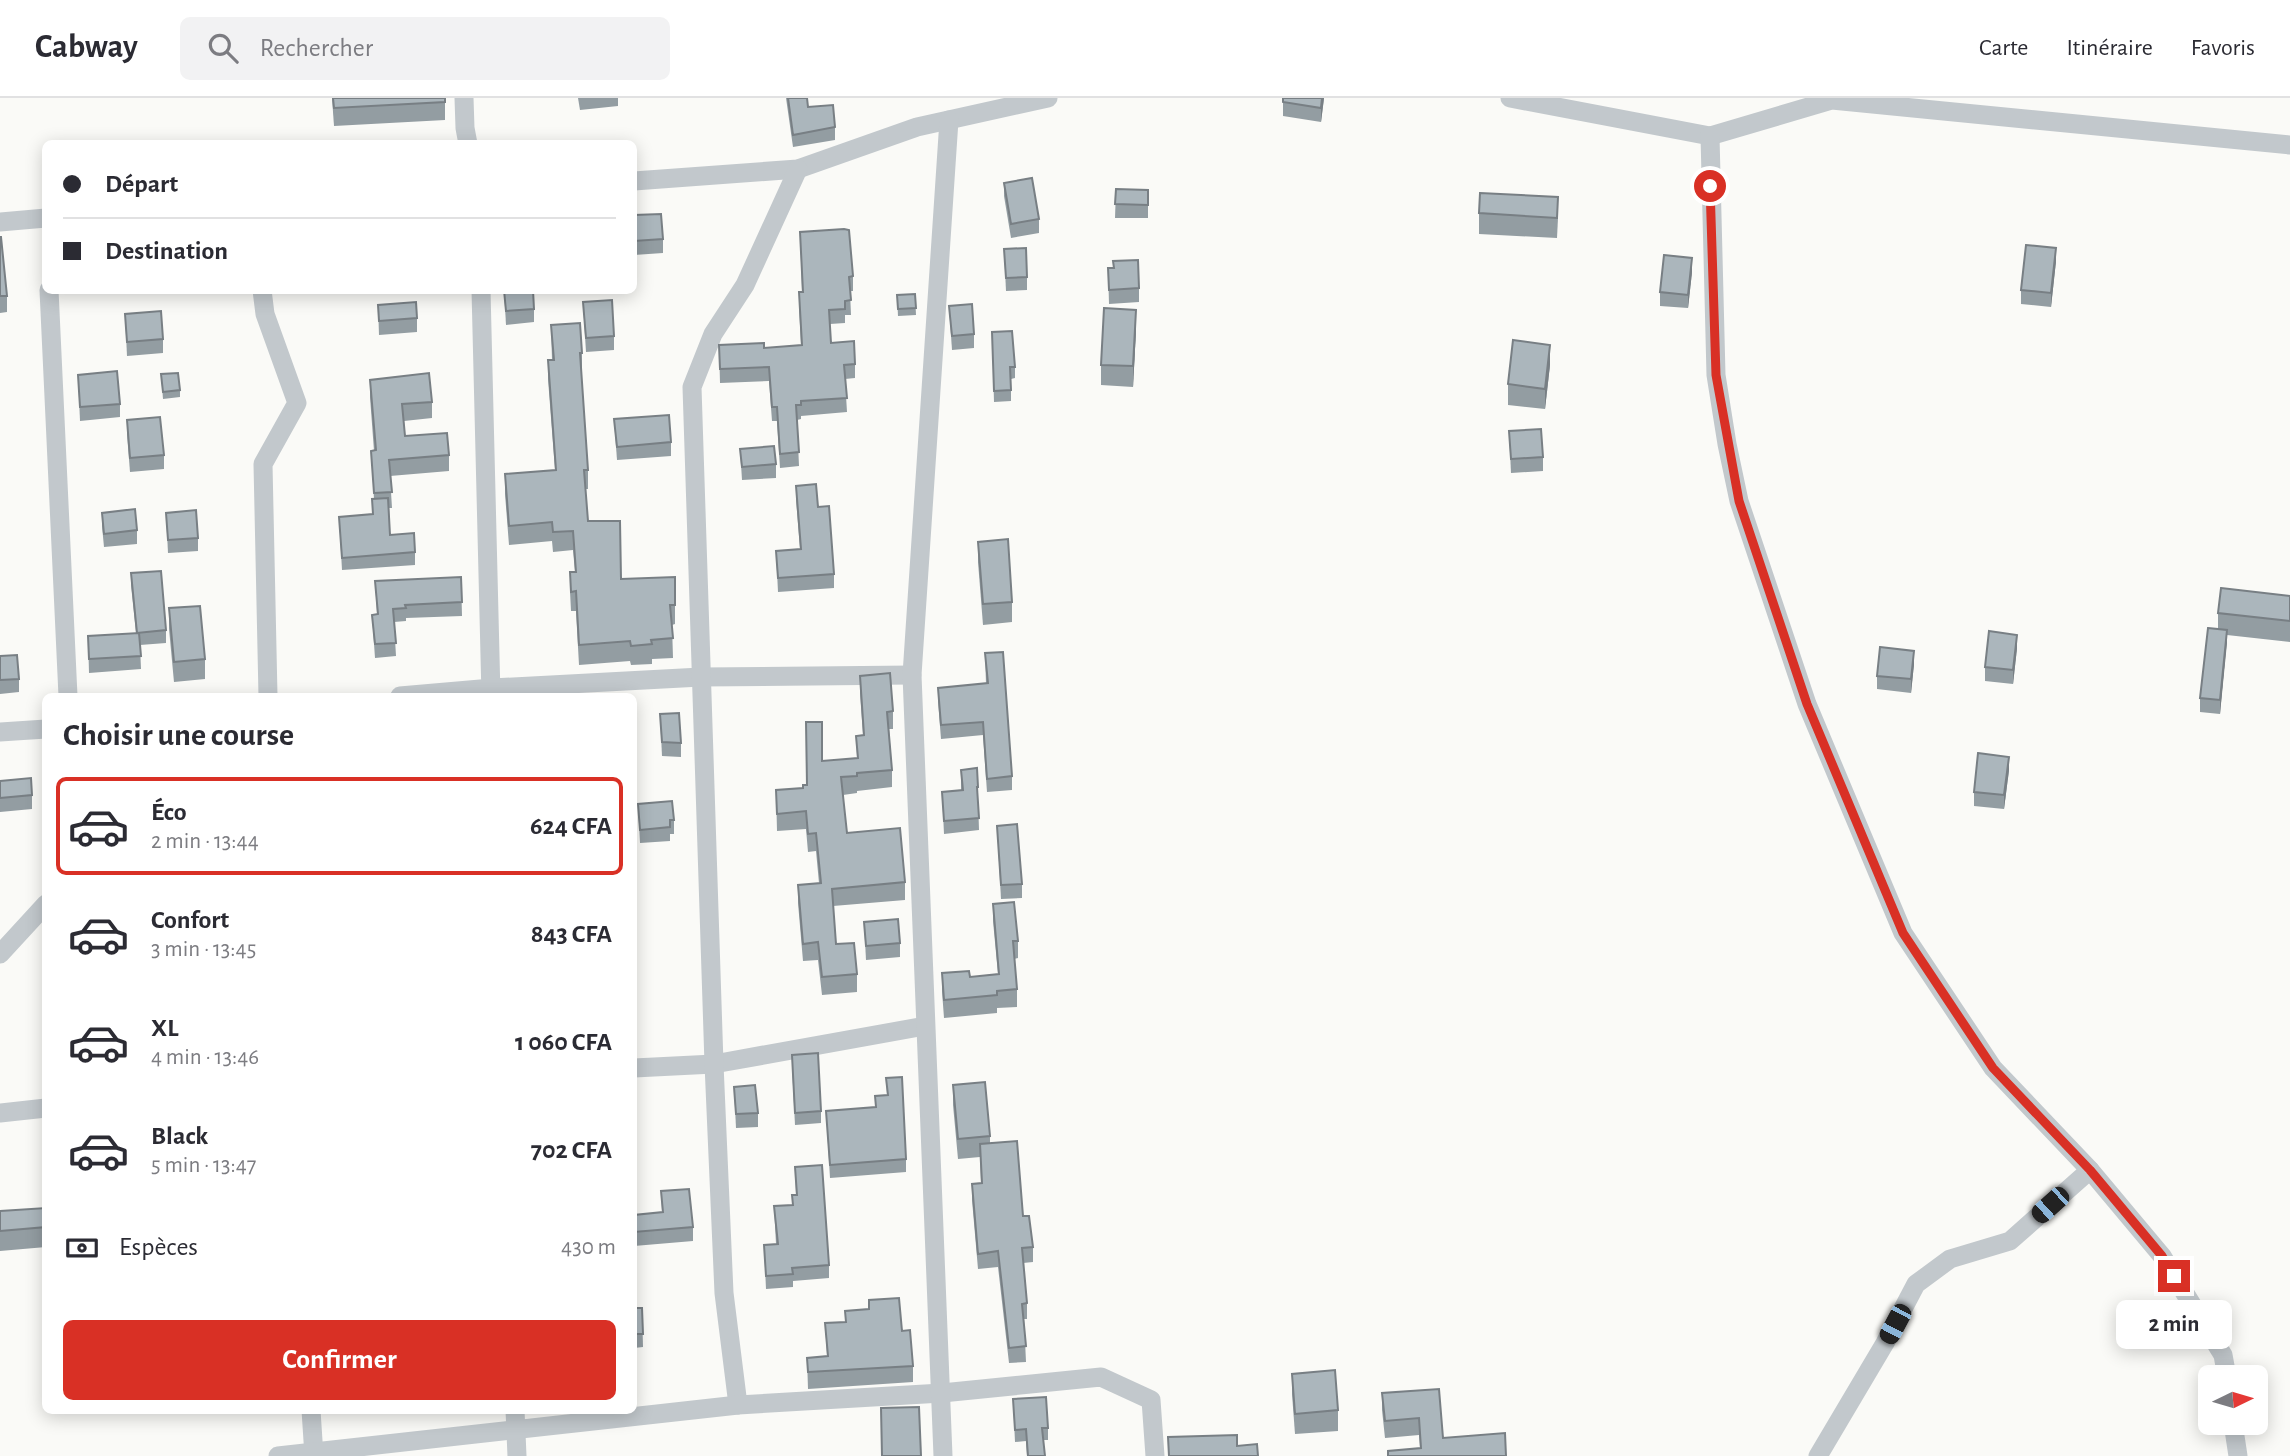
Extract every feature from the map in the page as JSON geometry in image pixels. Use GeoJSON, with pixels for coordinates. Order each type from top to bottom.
{"type":"FeatureCollection","features":[{"type":"Feature","properties":{"kind":"street"},"geometry":{"type":"LineString","coordinates":[[464,98],[467,140]]}},
{"type":"Feature","properties":{"kind":"street"},"geometry":{"type":"LineString","coordinates":[[637,181],[797,169],[916,127],[1048,98]]}},
{"type":"Feature","properties":{"kind":"street"},"geometry":{"type":"LineString","coordinates":[[1510,98],[1710,136],[1832,100],[2290,145]]}},
{"type":"Feature","properties":{"kind":"street"},"geometry":{"type":"LineString","coordinates":[[943,1456],[912,675],[949,120]]}},
{"type":"Feature","properties":{"kind":"street"},"geometry":{"type":"LineString","coordinates":[[1710,136],[1716,375],[1739,501],[1807,704],[1903,933],[1993,1068],[2090,1170],[2162,1256],[2224,1355],[2225,1365]]}},
{"type":"Feature","properties":{"kind":"street"},"geometry":{"type":"LineString","coordinates":[[738,1405],[724,1293],[692,387],[713,334],[745,285],[797,169]]}},
{"type":"Feature","properties":{"kind":"street"},"geometry":{"type":"LineString","coordinates":[[0,222],[42,218]]}},
{"type":"Feature","properties":{"kind":"street"},"geometry":{"type":"LineString","coordinates":[[49,294],[68,693]]}},
{"type":"Feature","properties":{"kind":"street"},"geometry":{"type":"LineString","coordinates":[[262,294],[265,314],[298,403],[263,464],[268,693]]}},
{"type":"Feature","properties":{"kind":"street"},"geometry":{"type":"LineString","coordinates":[[481,294],[491,692]]}},
{"type":"Feature","properties":{"kind":"street"},"geometry":{"type":"LineString","coordinates":[[468,693],[701,677],[912,675]]}},
{"type":"Feature","properties":{"kind":"street"},"geometry":{"type":"LineString","coordinates":[[0,732],[42,729]]}},
{"type":"Feature","properties":{"kind":"street"},"geometry":{"type":"LineString","coordinates":[[0,954],[42,908]]}},
{"type":"Feature","properties":{"kind":"street"},"geometry":{"type":"LineString","coordinates":[[637,1068],[714,1064],[925,1026]]}},
{"type":"Feature","properties":{"kind":"street"},"geometry":{"type":"LineString","coordinates":[[0,1113],[42,1108]]}},
{"type":"Feature","properties":{"kind":"street"},"geometry":{"type":"LineString","coordinates":[[1818,1456],[1885,1343],[1916,1284],[1950,1259],[2010,1241],[2090,1170]]}},
{"type":"Feature","properties":{"kind":"street"},"geometry":{"type":"LineString","coordinates":[[637,1412],[942,1393],[1101,1377],[1152,1400],[1155,1456]]}},
{"type":"Feature","properties":{"kind":"street"},"geometry":{"type":"LineString","coordinates":[[311,1414],[314,1454]]}},
{"type":"Feature","properties":{"kind":"street"},"geometry":{"type":"LineString","coordinates":[[278,1456],[314,1454],[515,1420],[604,1414]]}},
{"type":"Feature","properties":{"kind":"street"},"geometry":{"type":"LineString","coordinates":[[515,1420],[517,1456]]}},
{"type":"Feature","properties":{"kind":"street"},"geometry":{"type":"LineString","coordinates":[[2235,1435],[2238,1456]]}},
{"type":"Feature","properties":{"kind":"building"},"geometry":{"type":"Polygon","coordinates":[[[333,98],[445,98],[445,102],[334,108],[333,98]]]}},
{"type":"Feature","properties":{"kind":"building"},"geometry":{"type":"Polygon","coordinates":[[[788,98],[807,98],[808,107],[833,105],[835,127],[793,135],[788,98]]]}},
{"type":"Feature","properties":{"kind":"building"},"geometry":{"type":"Polygon","coordinates":[[[1283,98],[1322,98],[1321,108],[1283,102],[1283,98]]]}},
{"type":"Feature","properties":{"kind":"building"},"geometry":{"type":"Polygon","coordinates":[[[1032,178],[1039,219],[1011,224],[1004,183],[1032,178]]]}},
{"type":"Feature","properties":{"kind":"building"},"geometry":{"type":"Polygon","coordinates":[[[1116,189],[1148,190],[1148,205],[1115,204],[1116,189]]]}},
{"type":"Feature","properties":{"kind":"building"},"geometry":{"type":"Polygon","coordinates":[[[1480,193],[1558,197],[1557,218],[1479,213],[1480,193]]]}},
{"type":"Feature","properties":{"kind":"building"},"geometry":{"type":"Polygon","coordinates":[[[661,214],[663,239],[637,241],[637,215],[661,214]]]}},
{"type":"Feature","properties":{"kind":"building"},"geometry":{"type":"Polygon","coordinates":[[[849,230],[853,276],[849,277],[851,300],[845,301],[845,309],[829,310],[831,343],[854,341],[855,364],[844,365],[847,398],[801,401],[801,405],[796,405],[799,452],[780,454],[777,407],[772,407],[769,367],[720,369],[719,345],[764,343],[764,348],[802,345],[800,232],[849,230]]]}},
{"type":"Feature","properties":{"kind":"building"},"geometry":{"type":"Polygon","coordinates":[[[1,237],[7,296],[0,296],[1,237]]]}},
{"type":"Feature","properties":{"kind":"building"},"geometry":{"type":"Polygon","coordinates":[[[2026,245],[2056,248],[2051,293],[2021,290],[2026,245]]]}},
{"type":"Feature","properties":{"kind":"building"},"geometry":{"type":"Polygon","coordinates":[[[1026,248],[1027,277],[1006,278],[1004,249],[1026,248]]]}},
{"type":"Feature","properties":{"kind":"building"},"geometry":{"type":"Polygon","coordinates":[[[1664,255],[1692,258],[1688,295],[1660,292],[1664,255]]]}},
{"type":"Feature","properties":{"kind":"building"},"geometry":{"type":"Polygon","coordinates":[[[1138,260],[1139,288],[1109,290],[1108,268],[1114,268],[1113,261],[1138,260]]]}},
{"type":"Feature","properties":{"kind":"building"},"geometry":{"type":"Polygon","coordinates":[[[504,294],[533,294],[534,309],[506,311],[504,294]]]}},
{"type":"Feature","properties":{"kind":"building"},"geometry":{"type":"Polygon","coordinates":[[[915,294],[916,308],[898,309],[897,295],[915,294]]]}},
{"type":"Feature","properties":{"kind":"building"},"geometry":{"type":"Polygon","coordinates":[[[612,300],[614,336],[586,338],[583,302],[612,300]]]}},
{"type":"Feature","properties":{"kind":"building"},"geometry":{"type":"Polygon","coordinates":[[[416,302],[417,318],[379,321],[378,305],[416,302]]]}},
{"type":"Feature","properties":{"kind":"building"},"geometry":{"type":"Polygon","coordinates":[[[972,304],[974,334],[952,336],[949,306],[972,304]]]}},
{"type":"Feature","properties":{"kind":"building"},"geometry":{"type":"Polygon","coordinates":[[[1104,308],[1136,310],[1133,366],[1101,365],[1104,308]]]}},
{"type":"Feature","properties":{"kind":"building"},"geometry":{"type":"Polygon","coordinates":[[[161,311],[163,339],[127,342],[125,314],[161,311]]]}},
{"type":"Feature","properties":{"kind":"building"},"geometry":{"type":"Polygon","coordinates":[[[580,323],[588,521],[620,521],[621,579],[675,577],[675,605],[670,605],[673,638],[651,640],[652,644],[631,646],[630,641],[579,645],[576,591],[571,592],[570,572],[576,572],[573,531],[553,532],[552,522],[509,526],[505,474],[556,470],[548,360],[554,360],[551,325],[580,323]]]}},
{"type":"Feature","properties":{"kind":"building"},"geometry":{"type":"Polygon","coordinates":[[[1012,331],[1015,367],[1010,367],[1011,390],[994,391],[992,332],[1012,331]]]}},
{"type":"Feature","properties":{"kind":"building"},"geometry":{"type":"Polygon","coordinates":[[[1513,340],[1550,345],[1545,389],[1508,384],[1513,340]]]}},
{"type":"Feature","properties":{"kind":"building"},"geometry":{"type":"Polygon","coordinates":[[[117,371],[120,404],[80,407],[78,375],[117,371]]]}},
{"type":"Feature","properties":{"kind":"building"},"geometry":{"type":"Polygon","coordinates":[[[178,373],[180,390],[163,392],[161,374],[178,373]]]}},
{"type":"Feature","properties":{"kind":"building"},"geometry":{"type":"Polygon","coordinates":[[[429,373],[432,402],[402,404],[405,436],[447,433],[449,455],[389,460],[392,492],[374,493],[371,451],[376,450],[370,380],[429,373]]]}},
{"type":"Feature","properties":{"kind":"building"},"geometry":{"type":"Polygon","coordinates":[[[669,415],[671,442],[617,447],[614,419],[669,415]]]}},
{"type":"Feature","properties":{"kind":"building"},"geometry":{"type":"Polygon","coordinates":[[[160,417],[164,455],[130,458],[127,420],[160,417]]]}},
{"type":"Feature","properties":{"kind":"building"},"geometry":{"type":"Polygon","coordinates":[[[1541,429],[1543,457],[1511,459],[1509,431],[1541,429]]]}},
{"type":"Feature","properties":{"kind":"building"},"geometry":{"type":"Polygon","coordinates":[[[774,446],[776,464],[742,467],[740,449],[774,446]]]}},
{"type":"Feature","properties":{"kind":"building"},"geometry":{"type":"Polygon","coordinates":[[[816,484],[818,507],[829,506],[834,574],[778,578],[776,551],[801,549],[796,486],[816,484]]]}},
{"type":"Feature","properties":{"kind":"building"},"geometry":{"type":"Polygon","coordinates":[[[388,498],[390,535],[414,533],[415,552],[342,558],[339,517],[373,514],[372,499],[388,498]]]}},
{"type":"Feature","properties":{"kind":"building"},"geometry":{"type":"Polygon","coordinates":[[[135,509],[137,530],[104,534],[102,513],[135,509]]]}},
{"type":"Feature","properties":{"kind":"building"},"geometry":{"type":"Polygon","coordinates":[[[196,510],[198,538],[168,540],[166,513],[196,510]]]}},
{"type":"Feature","properties":{"kind":"building"},"geometry":{"type":"Polygon","coordinates":[[[1008,539],[1012,602],[983,604],[978,542],[1008,539]]]}},
{"type":"Feature","properties":{"kind":"building"},"geometry":{"type":"Polygon","coordinates":[[[161,571],[166,630],[137,633],[131,573],[161,571]]]}},
{"type":"Feature","properties":{"kind":"building"},"geometry":{"type":"Polygon","coordinates":[[[461,577],[462,602],[405,605],[406,608],[393,609],[396,643],[375,644],[372,615],[378,614],[375,581],[461,577]]]}},
{"type":"Feature","properties":{"kind":"building"},"geometry":{"type":"Polygon","coordinates":[[[2221,588],[2290,596],[2290,621],[2218,613],[2221,588]]]}},
{"type":"Feature","properties":{"kind":"building"},"geometry":{"type":"Polygon","coordinates":[[[200,606],[205,659],[174,662],[169,608],[200,606]]]}},
{"type":"Feature","properties":{"kind":"building"},"geometry":{"type":"Polygon","coordinates":[[[2208,628],[2227,630],[2220,700],[2200,698],[2208,628]]]}},
{"type":"Feature","properties":{"kind":"building"},"geometry":{"type":"Polygon","coordinates":[[[1989,631],[2017,635],[2013,670],[1985,667],[1989,631]]]}},
{"type":"Feature","properties":{"kind":"building"},"geometry":{"type":"Polygon","coordinates":[[[139,633],[141,656],[89,659],[88,636],[139,633]]]}},
{"type":"Feature","properties":{"kind":"building"},"geometry":{"type":"Polygon","coordinates":[[[1880,647],[1914,651],[1911,679],[1877,676],[1880,647]]]}},
{"type":"Feature","properties":{"kind":"building"},"geometry":{"type":"Polygon","coordinates":[[[1003,652],[1012,776],[987,779],[983,722],[941,725],[938,688],[988,683],[985,653],[1003,652]]]}},
{"type":"Feature","properties":{"kind":"building"},"geometry":{"type":"Polygon","coordinates":[[[17,655],[19,679],[0,680],[0,656],[17,655]]]}},
{"type":"Feature","properties":{"kind":"building"},"geometry":{"type":"Polygon","coordinates":[[[890,673],[893,711],[887,712],[892,770],[841,777],[847,833],[900,828],[905,882],[832,889],[836,944],[854,943],[857,974],[822,977],[818,942],[803,944],[798,885],[821,883],[816,833],[808,834],[806,811],[777,814],[776,790],[803,788],[803,785],[807,785],[806,722],[822,722],[822,761],[858,758],[856,736],[864,735],[860,676],[890,673]]]}},
{"type":"Feature","properties":{"kind":"building"},"geometry":{"type":"Polygon","coordinates":[[[679,713],[681,743],[662,742],[660,714],[679,713]]]}},
{"type":"Feature","properties":{"kind":"building"},"geometry":{"type":"Polygon","coordinates":[[[1978,753],[2009,757],[2004,795],[1974,792],[1978,753]]]}},
{"type":"Feature","properties":{"kind":"building"},"geometry":{"type":"Polygon","coordinates":[[[977,768],[979,818],[944,821],[942,792],[963,790],[961,770],[977,768]]]}},
{"type":"Feature","properties":{"kind":"building"},"geometry":{"type":"Polygon","coordinates":[[[31,778],[32,795],[0,798],[0,781],[31,778]]]}},
{"type":"Feature","properties":{"kind":"building"},"geometry":{"type":"Polygon","coordinates":[[[672,801],[674,820],[670,820],[670,827],[640,830],[638,804],[672,801]]]}},
{"type":"Feature","properties":{"kind":"building"},"geometry":{"type":"Polygon","coordinates":[[[1017,824],[1022,884],[1001,885],[997,826],[1017,824]]]}},
{"type":"Feature","properties":{"kind":"building"},"geometry":{"type":"Polygon","coordinates":[[[1014,902],[1018,941],[1013,941],[1017,989],[997,991],[997,995],[944,1000],[942,973],[969,971],[970,977],[999,974],[993,904],[1014,902]]]}},
{"type":"Feature","properties":{"kind":"building"},"geometry":{"type":"Polygon","coordinates":[[[898,919],[900,943],[866,946],[864,922],[898,919]]]}},
{"type":"Feature","properties":{"kind":"building"},"geometry":{"type":"Polygon","coordinates":[[[818,1053],[821,1111],[795,1113],[792,1055],[818,1053]]]}},
{"type":"Feature","properties":{"kind":"building"},"geometry":{"type":"Polygon","coordinates":[[[902,1077],[906,1159],[830,1165],[826,1111],[876,1107],[875,1096],[888,1095],[886,1078],[902,1077]]]}},
{"type":"Feature","properties":{"kind":"building"},"geometry":{"type":"Polygon","coordinates":[[[985,1082],[990,1136],[958,1139],[953,1085],[985,1082]]]}},
{"type":"Feature","properties":{"kind":"building"},"geometry":{"type":"Polygon","coordinates":[[[755,1085],[758,1113],[736,1114],[734,1087],[755,1085]]]}},
{"type":"Feature","properties":{"kind":"building"},"geometry":{"type":"Polygon","coordinates":[[[1017,1141],[1023,1216],[1029,1216],[1033,1247],[1022,1248],[1027,1303],[1022,1304],[1026,1346],[1009,1348],[998,1251],[978,1254],[972,1184],[982,1183],[980,1144],[1017,1141]]]}},
{"type":"Feature","properties":{"kind":"building"},"geometry":{"type":"Polygon","coordinates":[[[822,1165],[829,1265],[792,1268],[793,1274],[766,1276],[764,1245],[778,1244],[774,1206],[793,1205],[792,1195],[797,1195],[795,1167],[822,1165]]]}},
{"type":"Feature","properties":{"kind":"building"},"geometry":{"type":"Polygon","coordinates":[[[689,1189],[693,1227],[637,1232],[637,1215],[663,1212],[661,1191],[689,1189]]]}},
{"type":"Feature","properties":{"kind":"building"},"geometry":{"type":"Polygon","coordinates":[[[42,1208],[42,1227],[0,1231],[0,1211],[42,1208]]]}},
{"type":"Feature","properties":{"kind":"building"},"geometry":{"type":"Polygon","coordinates":[[[899,1298],[902,1331],[910,1330],[913,1366],[808,1372],[807,1358],[828,1356],[825,1323],[846,1322],[845,1311],[869,1309],[869,1300],[899,1298]]]}},
{"type":"Feature","properties":{"kind":"building"},"geometry":{"type":"Polygon","coordinates":[[[637,1308],[642,1308],[643,1334],[637,1334],[637,1308]]]}},
{"type":"Feature","properties":{"kind":"building"},"geometry":{"type":"Polygon","coordinates":[[[1335,1370],[1338,1410],[1295,1414],[1292,1374],[1335,1370]]]}},
{"type":"Feature","properties":{"kind":"building"},"geometry":{"type":"Polygon","coordinates":[[[1439,1389],[1443,1438],[1505,1433],[1506,1456],[1388,1456],[1388,1451],[1421,1448],[1419,1418],[1385,1421],[1382,1393],[1439,1389]]]}},
{"type":"Feature","properties":{"kind":"building"},"geometry":{"type":"Polygon","coordinates":[[[1046,1397],[1048,1428],[1042,1428],[1045,1456],[1028,1456],[1026,1429],[1015,1430],[1013,1399],[1046,1397]]]}},
{"type":"Feature","properties":{"kind":"building"},"geometry":{"type":"Polygon","coordinates":[[[919,1407],[921,1456],[882,1456],[881,1408],[919,1407]]]}},
{"type":"Feature","properties":{"kind":"building"},"geometry":{"type":"Polygon","coordinates":[[[1237,1435],[1237,1446],[1257,1444],[1258,1456],[1169,1456],[1168,1437],[1237,1435]]]}},
{"type":"Feature","properties":{"kind":"route"},"geometry":{"type":"LineString","coordinates":[[1710,186],[1716,375],[1739,501],[1807,704],[1903,933],[1993,1068],[2090,1170],[2162,1256],[2174,1276]]}}]}
